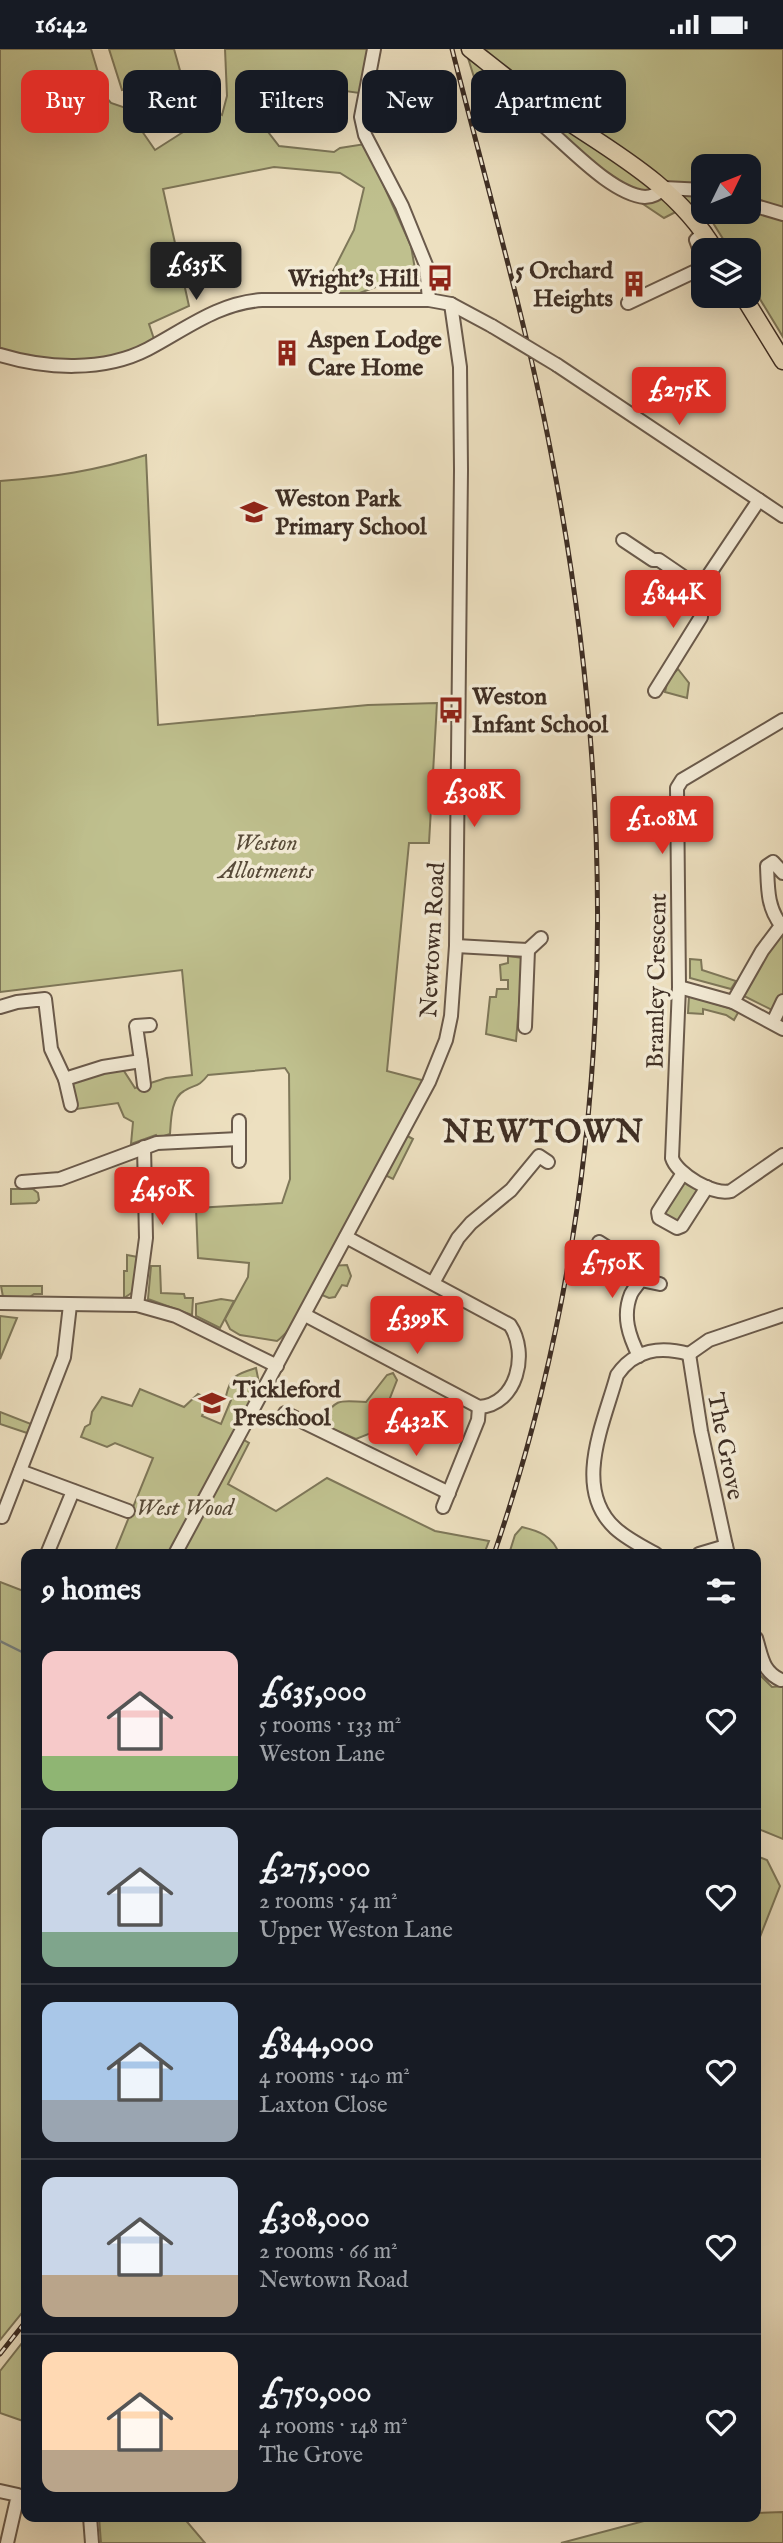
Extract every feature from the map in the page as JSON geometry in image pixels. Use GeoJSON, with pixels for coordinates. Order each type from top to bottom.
{"type":"FeatureCollection","features":[{"type":"Feature","properties":{"kind":"main road"},"geometry":{"type":"LineString","coordinates":[[470,49],[497,70]]}},
{"type":"Feature","properties":{"kind":"main road"},"geometry":{"type":"LineString","coordinates":[[586,133],[664,188],[709,238]]}},
{"type":"Feature","properties":{"kind":"main road"},"geometry":{"type":"LineString","coordinates":[[750,308],[783,361]]}},
{"type":"Feature","properties":{"kind":"street"},"geometry":{"type":"LineString","coordinates":[[374,49],[361,117],[365,135],[402,206],[426,265],[429,300]]}},
{"type":"Feature","properties":{"kind":"street"},"geometry":{"type":"LineString","coordinates":[[552,133],[606,180],[627,192],[647,197],[664,188],[691,189]]}},
{"type":"Feature","properties":{"kind":"street"},"geometry":{"type":"LineString","coordinates":[[761,208],[783,214]]}},
{"type":"Feature","properties":{"kind":"street"},"geometry":{"type":"LineString","coordinates":[[628,303],[700,269],[703,259],[696,240],[705,232]]}},
{"type":"Feature","properties":{"kind":"street"},"geometry":{"type":"LineString","coordinates":[[0,355],[24,363],[50,365],[115,360],[145,351],[205,316],[250,301],[429,300],[451,304],[557,365],[783,516]]}},
{"type":"Feature","properties":{"kind":"street","name":"Newtown Road"},"geometry":{"type":"LineString","coordinates":[[178,1549],[429,1082],[440,1056],[451,1016],[456,946],[461,465],[460,367],[451,304]]}},
{"type":"Feature","properties":{"kind":"street"},"geometry":{"type":"LineString","coordinates":[[655,691],[701,617],[700,588],[759,500]]}},
{"type":"Feature","properties":{"kind":"street"},"geometry":{"type":"LineString","coordinates":[[623,540],[700,588]]}},
{"type":"Feature","properties":{"kind":"street","name":"Bramley Crescent"},"geometry":{"type":"LineString","coordinates":[[683,1173],[671,1158],[679,987],[677,788],[682,780],[783,720]]}},
{"type":"Feature","properties":{"kind":"street"},"geometry":{"type":"LineString","coordinates":[[733,1002],[762,951],[782,924],[774,915],[769,902],[767,866],[773,862],[783,873]]}},
{"type":"Feature","properties":{"kind":"street"},"geometry":{"type":"LineString","coordinates":[[525,1027],[528,950],[541,938]]}},
{"type":"Feature","properties":{"kind":"street"},"geometry":{"type":"LineString","coordinates":[[456,946],[528,950]]}},
{"type":"Feature","properties":{"kind":"street"},"geometry":{"type":"LineString","coordinates":[[679,987],[733,1002],[778,1025],[783,1001]]}},
{"type":"Feature","properties":{"kind":"street"},"geometry":{"type":"LineString","coordinates":[[0,1007],[45,999],[51,1049],[65,1079],[71,1105]]}},
{"type":"Feature","properties":{"kind":"street"},"geometry":{"type":"LineString","coordinates":[[144,1085],[141,1061],[130,1027],[150,1025]]}},
{"type":"Feature","properties":{"kind":"street"},"geometry":{"type":"LineString","coordinates":[[65,1079],[103,1067],[141,1061]]}},
{"type":"Feature","properties":{"kind":"street"},"geometry":{"type":"LineString","coordinates":[[239,1121],[239,1161]]}},
{"type":"Feature","properties":{"kind":"street"},"geometry":{"type":"LineString","coordinates":[[22,1182],[45,1182],[75,1174],[144,1147],[170,1142],[239,1139]]}},
{"type":"Feature","properties":{"kind":"street"},"geometry":{"type":"LineString","coordinates":[[137,1305],[146,1238],[144,1147]]}},
{"type":"Feature","properties":{"kind":"street"},"geometry":{"type":"LineString","coordinates":[[707,1187],[682,1226],[677,1228],[659,1218],[658,1213],[683,1173],[723,1193],[731,1191],[783,1155]]}},
{"type":"Feature","properties":{"kind":"street"},"geometry":{"type":"LineString","coordinates":[[433,1283],[447,1255],[465,1229],[511,1190],[539,1156],[548,1162]]}},
{"type":"Feature","properties":{"kind":"street"},"geometry":{"type":"LineString","coordinates":[[45,1182],[45,1197]]}},
{"type":"Feature","properties":{"kind":"street"},"geometry":{"type":"LineString","coordinates":[[305,1315],[479,1407],[498,1402],[512,1388],[520,1347],[517,1335],[510,1325],[346,1237]]}},
{"type":"Feature","properties":{"kind":"street"},"geometry":{"type":"LineString","coordinates":[[599,1242],[638,1267],[643,1274],[642,1280],[632,1293],[627,1313],[629,1336],[639,1356]]}},
{"type":"Feature","properties":{"kind":"street"},"geometry":{"type":"LineString","coordinates":[[642,1280],[660,1284]]}},
{"type":"Feature","properties":{"kind":"street"},"geometry":{"type":"LineString","coordinates":[[0,1303],[137,1305],[176,1316],[277,1366]]}},
{"type":"Feature","properties":{"kind":"street"},"geometry":{"type":"LineString","coordinates":[[1,1519],[64,1357],[70,1305]]}},
{"type":"Feature","properties":{"kind":"street"},"geometry":{"type":"LineString","coordinates":[[648,1549],[614,1527],[600,1507],[592,1484],[594,1462],[617,1375],[623,1367],[639,1356],[665,1348],[688,1354],[709,1340],[783,1315]]}},
{"type":"Feature","properties":{"kind":"street","name":"The Grove"},"geometry":{"type":"LineString","coordinates":[[688,1354],[701,1431],[727,1549]]}},
{"type":"Feature","properties":{"kind":"street"},"geometry":{"type":"LineString","coordinates":[[443,1507],[478,1420],[479,1407]]}},
{"type":"Feature","properties":{"kind":"street"},"geometry":{"type":"LineString","coordinates":[[285,1413],[449,1493]]}},
{"type":"Feature","properties":{"kind":"street"},"geometry":{"type":"LineString","coordinates":[[20,1471],[128,1511]]}},
{"type":"Feature","properties":{"kind":"street"},"geometry":{"type":"LineString","coordinates":[[49,1549],[73,1491]]}},
{"type":"Feature","properties":{"kind":"street"},"geometry":{"type":"LineString","coordinates":[[761,1654],[771,1675],[782,1680]]}},
{"type":"Feature","properties":{"kind":"street"},"geometry":{"type":"LineString","coordinates":[[0,2491],[21,2492]]}},
{"type":"Feature","properties":{"kind":"street"},"geometry":{"type":"LineString","coordinates":[[8,2543],[21,2496]]}},
{"type":"Feature","properties":{"kind":"street"},"geometry":{"type":"LineString","coordinates":[[90,2522],[92,2543]]}},
{"type":"Feature","properties":{"kind":"green space"},"geometry":{"type":"Polygon","coordinates":[[[0,49],[91,49],[97,70],[21,70],[21,133],[109,133],[109,101],[123,107],[123,133],[143,133],[155,150],[182,133],[221,133],[221,114],[227,96],[225,49],[371,49],[365,70],[362,70],[359,93],[348,91],[348,70],[235,70],[235,133],[269,133],[279,146],[334,152],[340,148],[365,144],[411,246],[416,275],[404,286],[381,285],[349,297],[327,295],[327,283],[354,230],[364,188],[340,173],[274,167],[163,189],[189,306],[149,324],[155,342],[86,361],[32,359],[0,348],[0,49]]]}},
{"type":"Feature","properties":{"kind":"green space"},"geometry":{"type":"Polygon","coordinates":[[[109,49],[174,49],[180,70],[123,70],[122,90],[109,49]]]}},
{"type":"Feature","properties":{"kind":"green space"},"geometry":{"type":"Polygon","coordinates":[[[484,49],[783,49],[783,337],[761,301],[761,238],[722,238],[714,224],[761,224],[761,154],[691,154],[691,204],[664,218],[640,202],[560,133],[626,133],[626,70],[511,70],[484,49]]]}},
{"type":"Feature","properties":{"kind":"green space"},"geometry":{"type":"Polygon","coordinates":[[[468,58],[484,70],[472,70],[468,58]]]}},
{"type":"Feature","properties":{"kind":"green space","name":"Weston Allotments"},"geometry":{"type":"Polygon","coordinates":[[[146,455],[158,725],[368,705],[437,703],[429,843],[409,843],[387,1071],[429,1082],[402,1133],[413,1139],[393,1179],[381,1173],[329,1266],[347,1265],[351,1276],[347,1286],[342,1285],[335,1297],[329,1298],[315,1292],[277,1341],[240,1335],[230,1329],[225,1319],[248,1277],[249,1263],[198,1258],[196,1208],[282,1203],[290,1179],[289,1074],[285,1068],[208,1075],[176,1099],[170,1134],[158,1138],[156,1135],[131,1144],[133,1122],[124,1117],[118,1103],[77,1109],[72,1082],[122,1068],[135,1088],[166,1078],[192,1075],[182,970],[0,992],[0,481],[74,473],[146,455]]]}},
{"type":"Feature","properties":{"kind":"green space"},"geometry":{"type":"Polygon","coordinates":[[[678,669],[689,683],[687,698],[665,692],[668,679],[678,669]]]}},
{"type":"Feature","properties":{"kind":"green space"},"geometry":{"type":"Polygon","coordinates":[[[783,930],[783,994],[774,1011],[742,995],[783,930]]]}},
{"type":"Feature","properties":{"kind":"green space"},"geometry":{"type":"Polygon","coordinates":[[[508,956],[523,958],[516,1041],[486,1034],[490,997],[496,997],[497,989],[508,989],[508,980],[501,980],[500,965],[508,963],[508,956]]]}},
{"type":"Feature","properties":{"kind":"green space"},"geometry":{"type":"Polygon","coordinates":[[[690,959],[701,960],[702,970],[736,981],[731,989],[690,978],[690,959]]]}},
{"type":"Feature","properties":{"kind":"green space"},"geometry":{"type":"Polygon","coordinates":[[[689,996],[739,1011],[734,1020],[703,1009],[703,1014],[688,1013],[689,996]]]}},
{"type":"Feature","properties":{"kind":"green space"},"geometry":{"type":"Polygon","coordinates":[[[684,1181],[699,1191],[680,1221],[668,1219],[665,1213],[684,1181]]]}},
{"type":"Feature","properties":{"kind":"green space"},"geometry":{"type":"Polygon","coordinates":[[[11,1189],[33,1189],[38,1193],[39,1200],[36,1203],[11,1204],[11,1189]]]}},
{"type":"Feature","properties":{"kind":"green space"},"geometry":{"type":"Polygon","coordinates":[[[127,1255],[138,1257],[133,1292],[124,1298],[124,1271],[127,1271],[127,1255]]]}},
{"type":"Feature","properties":{"kind":"green space"},"geometry":{"type":"Polygon","coordinates":[[[151,1266],[160,1266],[161,1293],[184,1294],[185,1298],[193,1298],[192,1315],[148,1299],[151,1266]]]}},
{"type":"Feature","properties":{"kind":"green space"},"geometry":{"type":"Polygon","coordinates":[[[1,1286],[42,1286],[42,1294],[34,1294],[27,1299],[3,1297],[1,1286]]]}},
{"type":"Feature","properties":{"kind":"green space"},"geometry":{"type":"Polygon","coordinates":[[[221,1299],[234,1301],[220,1328],[196,1316],[196,1304],[221,1299]]]}},
{"type":"Feature","properties":{"kind":"green space"},"geometry":{"type":"Polygon","coordinates":[[[0,1316],[17,1318],[0,1359],[0,1316]]]}},
{"type":"Feature","properties":{"kind":"green space","name":"West Wood"},"geometry":{"type":"Polygon","coordinates":[[[256,1368],[259,1383],[239,1437],[249,1443],[228,1484],[276,1511],[327,1478],[435,1531],[489,1541],[486,1549],[116,1549],[153,1458],[115,1443],[107,1447],[81,1437],[102,1397],[132,1406],[140,1389],[184,1407],[198,1394],[209,1399],[202,1416],[221,1424],[231,1400],[226,1396],[230,1384],[239,1374],[256,1368]]]}},
{"type":"Feature","properties":{"kind":"green space"},"geometry":{"type":"Polygon","coordinates":[[[393,1373],[397,1380],[390,1398],[393,1412],[389,1426],[356,1439],[330,1428],[322,1419],[340,1402],[366,1402],[387,1375],[393,1373]]]}},
{"type":"Feature","properties":{"kind":"green space"},"geometry":{"type":"Polygon","coordinates":[[[0,1412],[31,1424],[27,1433],[0,1424],[0,1412]]]}},
{"type":"Feature","properties":{"kind":"green space"},"geometry":{"type":"Polygon","coordinates":[[[522,1527],[534,1530],[545,1535],[556,1549],[511,1549],[515,1535],[522,1527]]]}},
{"type":"Feature","properties":{"kind":"green space"},"geometry":{"type":"Polygon","coordinates":[[[0,1582],[21,1590],[21,2314],[0,2340],[0,1582]]]}},
{"type":"Feature","properties":{"kind":"green space"},"geometry":{"type":"Polygon","coordinates":[[[761,1676],[772,1687],[783,1686],[783,1839],[761,1830],[761,1676]]]}},
{"type":"Feature","properties":{"kind":"green space"},"geometry":{"type":"Polygon","coordinates":[[[761,1858],[767,1860],[780,1886],[761,1934],[761,1858]]]}},
{"type":"Feature","properties":{"kind":"green space"},"geometry":{"type":"Polygon","coordinates":[[[21,2344],[21,2420],[0,2413],[0,2371],[21,2344]]]}},
{"type":"Feature","properties":{"kind":"green space"},"geometry":{"type":"Polygon","coordinates":[[[783,2512],[783,2543],[561,2543],[640,2522],[761,2522],[761,2513],[783,2512]]]}},
{"type":"Feature","properties":{"kind":"green space"},"geometry":{"type":"Polygon","coordinates":[[[99,2522],[187,2522],[205,2543],[101,2543],[99,2522]]]}},
{"type":"Feature","properties":{"kind":"waterway"},"geometry":{"type":"LineString","coordinates":[[0,1641],[21,1652]]}},
{"type":"Feature","properties":{"kind":"railway"},"geometry":{"type":"LineString","coordinates":[[452,49],[517,301],[551,453],[574,592],[590,731],[597,869],[596,1008],[585,1145],[565,1283],[535,1419],[496,1549]]}},
{"type":"Feature","properties":{"kind":"railway"},"geometry":{"type":"LineString","coordinates":[[0,2354],[21,2327]]}},
{"type":"Feature","properties":{"kind":"place","name":"Wright's Hill"},"geometry":{"type":"Point","coordinates":[440,278]}},
{"type":"Feature","properties":{"kind":"place","name":"5 Orchard Heights"},"geometry":{"type":"Point","coordinates":[634,284]}},
{"type":"Feature","properties":{"kind":"place","name":"Aspen Lodge Care Home"},"geometry":{"type":"Point","coordinates":[287,353]}},
{"type":"Feature","properties":{"kind":"place","name":"Weston Park Primary School"},"geometry":{"type":"Point","coordinates":[254,512]}},
{"type":"Feature","properties":{"kind":"place","name":"Weston Infant School"},"geometry":{"type":"Point","coordinates":[451,710]}},
{"type":"Feature","properties":{"kind":"place","name":"Tickleford Preschool"},"geometry":{"type":"Point","coordinates":[212,1403]}},
{"type":"Feature","properties":{"kind":"district","name":"NEWTOWN"},"geometry":{"type":"Point","coordinates":[544,1131]}}]}
